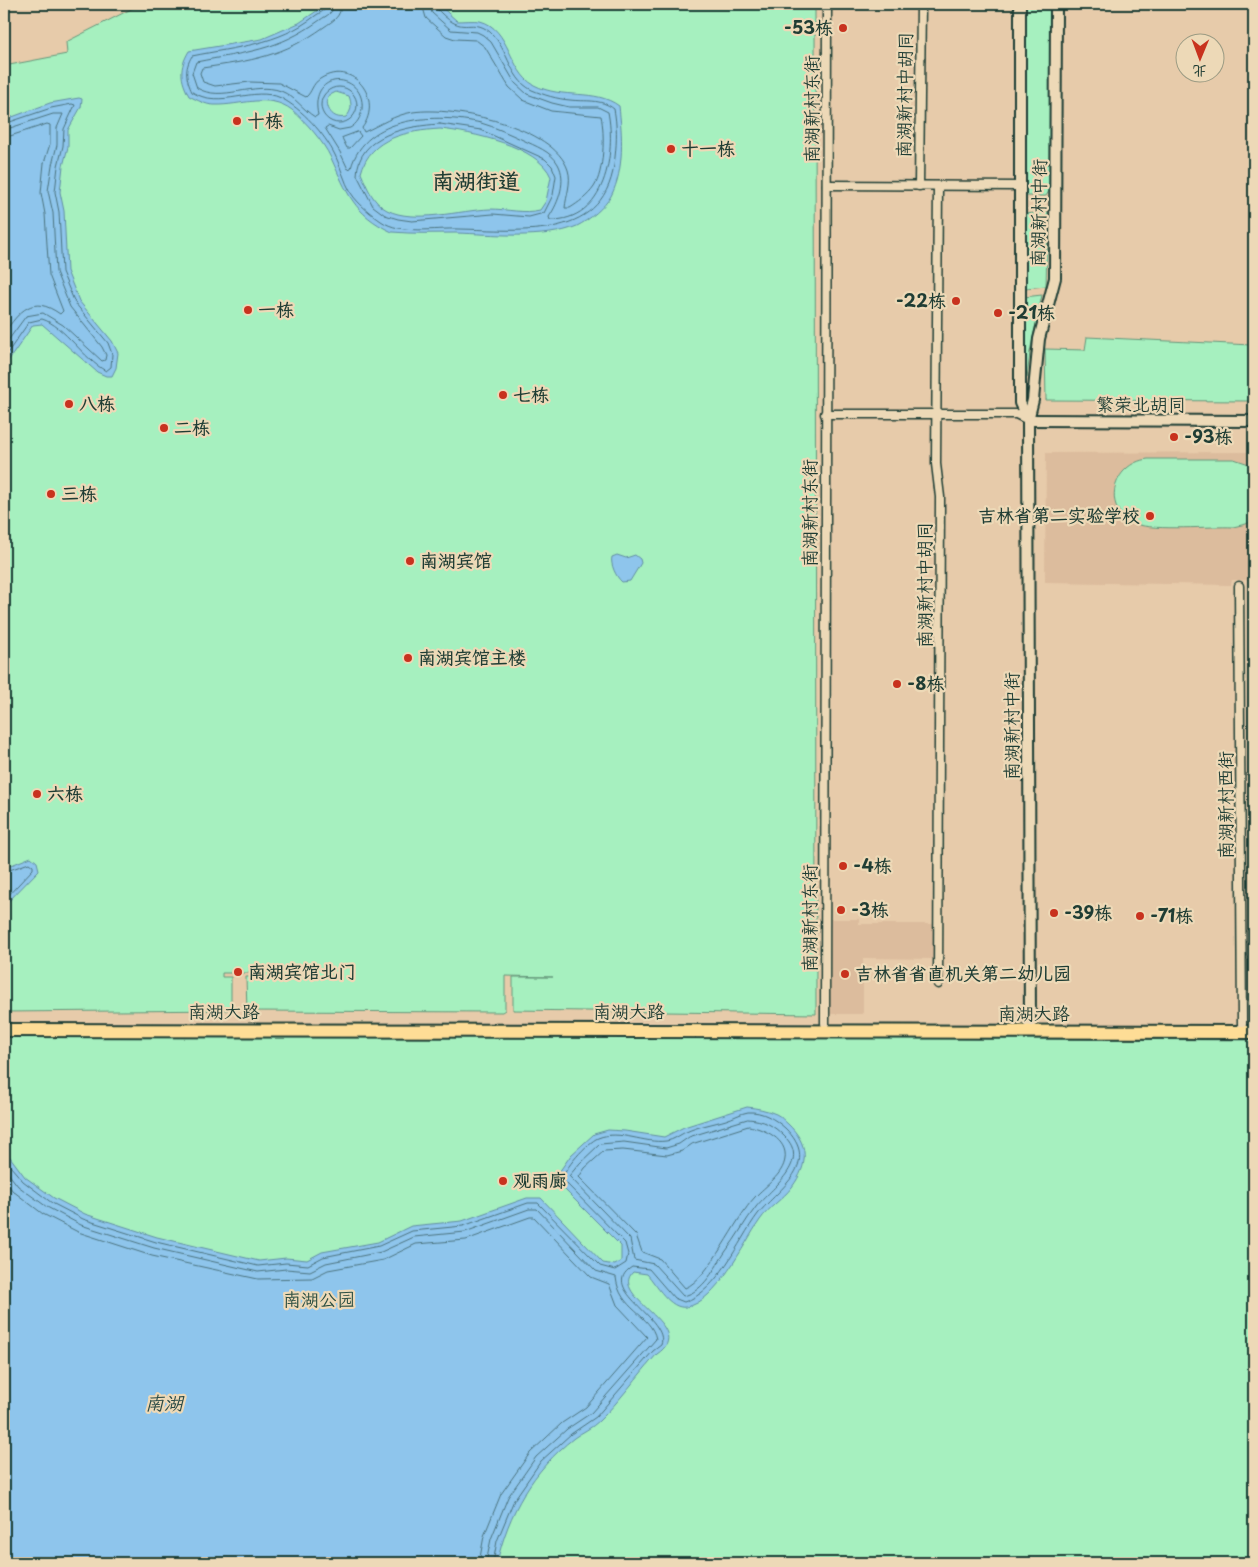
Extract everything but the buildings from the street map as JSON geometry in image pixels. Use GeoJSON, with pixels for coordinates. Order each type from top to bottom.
{"type":"FeatureCollection","features":[{"type":"Feature","properties":{"kind":"main road","name":"南湖大路"},"geometry":{"type":"LineString","coordinates":[[4,1022],[825,1023],[1254,1032]]}},
{"type":"Feature","properties":{"kind":"main road","name":"南湖大路"},"geometry":{"type":"LineString","coordinates":[[4,1030],[1030,1027],[1248,1024]]}},
{"type":"Feature","properties":{"kind":"street","name":"南湖新村东街"},"geometry":{"type":"LineString","coordinates":[[825,1023],[827,4]]}},
{"type":"Feature","properties":{"kind":"street","name":"南湖新村中胡同"},"geometry":{"type":"LineString","coordinates":[[919,186],[921,4]]}},
{"type":"Feature","properties":{"kind":"street","name":"南湖新村中街"},"geometry":{"type":"LineString","coordinates":[[1020,4],[1020,403],[1028,420]]}},
{"type":"Feature","properties":{"kind":"street","name":"南湖新村中街"},"geometry":{"type":"LineString","coordinates":[[1030,1027],[1028,420],[1033,400],[1034,367],[1039,339],[1054,278],[1056,4]]}},
{"type":"Feature","properties":{"kind":"street"},"geometry":{"type":"LineString","coordinates":[[827,185],[1019,186]]}},
{"type":"Feature","properties":{"kind":"street","name":"南湖新村中胡同"},"geometry":{"type":"LineString","coordinates":[[938,186],[936,464],[940,497],[938,984]]}},
{"type":"Feature","properties":{"kind":"street"},"geometry":{"type":"LineString","coordinates":[[825,414],[1016,414],[1028,420]]}},
{"type":"Feature","properties":{"kind":"street","name":"繁荣北胡同"},"geometry":{"type":"LineString","coordinates":[[1028,420],[1254,421]]}},
{"type":"Feature","properties":{"kind":"street","name":"南湖新村西街"},"geometry":{"type":"LineString","coordinates":[[1239,586],[1248,1024]]}},
{"type":"Feature","properties":{"kind":"shaded area","name":"吉林省第二实验学校"},"geometry":{"type":"Polygon","coordinates":[[[1254,452],[1254,580],[1232,580],[1231,585],[1045,582],[1046,453],[1254,452]]]}},
{"type":"Feature","properties":{"kind":"shaded area","name":"吉林省省直机关第二幼儿园"},"geometry":{"type":"Polygon","coordinates":[[[827,919],[859,919],[859,924],[935,924],[935,959],[863,958],[863,1014],[827,1014],[827,919]]]}},
{"type":"Feature","properties":{"kind":"green space","name":"南湖宾馆"},"geometry":{"type":"Polygon","coordinates":[[[141,4],[815,4],[816,1014],[513,1010],[513,977],[553,977],[505,976],[505,1010],[502,1012],[247,1011],[246,977],[254,977],[253,973],[222,973],[222,977],[231,977],[231,1010],[4,1012],[4,66],[67,54],[66,42],[141,4]]]}},
{"type":"Feature","properties":{"kind":"green space"},"geometry":{"type":"Polygon","coordinates":[[[1025,4],[1050,4],[1049,191],[1046,196],[1026,196],[1025,191],[1025,4]]]}},
{"type":"Feature","properties":{"kind":"green space"},"geometry":{"type":"Polygon","coordinates":[[[1048,212],[1046,286],[1026,288],[1024,214],[1048,212]]]}},
{"type":"Feature","properties":{"kind":"green space"},"geometry":{"type":"Polygon","coordinates":[[[1042,295],[1030,352],[1027,378],[1025,378],[1024,297],[1042,295]]]}},
{"type":"Feature","properties":{"kind":"green space"},"geometry":{"type":"Polygon","coordinates":[[[1087,337],[1251,345],[1251,401],[1046,400],[1045,349],[1085,350],[1087,337]]]}},
{"type":"Feature","properties":{"kind":"green space"},"geometry":{"type":"Polygon","coordinates":[[[1148,459],[1234,459],[1254,466],[1254,520],[1233,527],[1169,528],[1144,526],[1125,518],[1118,509],[1114,499],[1115,488],[1119,478],[1126,469],[1136,462],[1148,459]]]}},
{"type":"Feature","properties":{"kind":"green space","name":"南湖公园"},"geometry":{"type":"Polygon","coordinates":[[[214,1035],[1254,1040],[1254,1563],[4,1563],[4,1036],[214,1035]]]}},
{"type":"Feature","properties":{"kind":"water"},"geometry":{"type":"Polygon","coordinates":[[[327,4],[438,4],[457,21],[480,21],[490,25],[504,41],[519,70],[534,85],[556,92],[600,97],[619,106],[620,163],[619,174],[611,196],[601,209],[577,226],[534,235],[392,232],[379,225],[368,218],[353,201],[324,145],[292,110],[283,105],[264,101],[211,105],[189,96],[186,90],[182,79],[182,68],[189,51],[262,39],[299,23],[327,4]],[[336,92],[328,96],[329,109],[337,117],[346,117],[351,107],[349,96],[336,92]],[[440,129],[403,134],[392,138],[373,151],[361,173],[371,194],[382,207],[398,214],[410,216],[490,209],[540,210],[546,201],[551,177],[544,166],[533,157],[502,142],[468,133],[440,129]]]}},
{"type":"Feature","properties":{"kind":"water"},"geometry":{"type":"Polygon","coordinates":[[[82,99],[81,107],[68,130],[68,147],[63,166],[60,192],[64,211],[67,271],[79,301],[112,341],[118,353],[116,368],[112,376],[106,376],[97,372],[42,324],[33,325],[4,367],[4,120],[50,103],[82,99]]]}},
{"type":"Feature","properties":{"kind":"water"},"geometry":{"type":"Polygon","coordinates":[[[617,555],[626,558],[635,555],[640,559],[641,563],[630,581],[622,582],[616,574],[612,557],[617,555]]]}},
{"type":"Feature","properties":{"kind":"water"},"geometry":{"type":"Polygon","coordinates":[[[31,857],[37,862],[39,870],[4,906],[4,868],[31,857]]]}},
{"type":"Feature","properties":{"kind":"water","name":"南湖"},"geometry":{"type":"Polygon","coordinates":[[[747,1107],[766,1110],[778,1115],[800,1139],[803,1147],[804,1162],[798,1179],[760,1220],[718,1284],[697,1303],[686,1307],[674,1305],[647,1274],[633,1272],[629,1282],[632,1292],[661,1323],[667,1333],[667,1344],[606,1414],[559,1451],[535,1478],[515,1510],[497,1563],[4,1563],[4,1149],[25,1177],[54,1198],[85,1214],[157,1237],[259,1261],[286,1258],[307,1260],[322,1252],[378,1242],[411,1226],[462,1221],[527,1198],[541,1198],[603,1263],[615,1265],[621,1261],[621,1246],[558,1183],[557,1175],[571,1155],[594,1134],[608,1130],[664,1137],[684,1127],[747,1107]]]}},
{"type":"Feature","properties":{"kind":"place","name":"-53栋"},"geometry":{"type":"Point","coordinates":[843,28]}},
{"type":"Feature","properties":{"kind":"place","name":"十栋"},"geometry":{"type":"Point","coordinates":[237,121]}},
{"type":"Feature","properties":{"kind":"place","name":"十一栋"},"geometry":{"type":"Point","coordinates":[671,149]}},
{"type":"Feature","properties":{"kind":"place","name":"-22栋"},"geometry":{"type":"Point","coordinates":[956,301]}},
{"type":"Feature","properties":{"kind":"place","name":"一栋"},"geometry":{"type":"Point","coordinates":[248,310]}},
{"type":"Feature","properties":{"kind":"place","name":"-21栋"},"geometry":{"type":"Point","coordinates":[998,313]}},
{"type":"Feature","properties":{"kind":"place","name":"七栋"},"geometry":{"type":"Point","coordinates":[503,395]}},
{"type":"Feature","properties":{"kind":"place","name":"八栋"},"geometry":{"type":"Point","coordinates":[69,404]}},
{"type":"Feature","properties":{"kind":"place","name":"二栋"},"geometry":{"type":"Point","coordinates":[164,428]}},
{"type":"Feature","properties":{"kind":"place","name":"-93栋"},"geometry":{"type":"Point","coordinates":[1174,437]}},
{"type":"Feature","properties":{"kind":"place","name":"三栋"},"geometry":{"type":"Point","coordinates":[51,494]}},
{"type":"Feature","properties":{"kind":"place","name":"吉林省第二实验学校"},"geometry":{"type":"Point","coordinates":[1150,516]}},
{"type":"Feature","properties":{"kind":"place","name":"南湖宾馆"},"geometry":{"type":"Point","coordinates":[410,561]}},
{"type":"Feature","properties":{"kind":"place","name":"南湖宾馆主楼"},"geometry":{"type":"Point","coordinates":[408,658]}},
{"type":"Feature","properties":{"kind":"place","name":"-8栋"},"geometry":{"type":"Point","coordinates":[897,684]}},
{"type":"Feature","properties":{"kind":"place","name":"六栋"},"geometry":{"type":"Point","coordinates":[37,794]}},
{"type":"Feature","properties":{"kind":"place","name":"-4栋"},"geometry":{"type":"Point","coordinates":[843,866]}},
{"type":"Feature","properties":{"kind":"place","name":"-3栋"},"geometry":{"type":"Point","coordinates":[841,910]}},
{"type":"Feature","properties":{"kind":"place","name":"-39栋"},"geometry":{"type":"Point","coordinates":[1054,913]}},
{"type":"Feature","properties":{"kind":"place","name":"-71栋"},"geometry":{"type":"Point","coordinates":[1140,916]}},
{"type":"Feature","properties":{"kind":"place","name":"南湖宾馆北门"},"geometry":{"type":"Point","coordinates":[238,972]}},
{"type":"Feature","properties":{"kind":"place","name":"吉林省省直机关第二幼儿园"},"geometry":{"type":"Point","coordinates":[845,974]}},
{"type":"Feature","properties":{"kind":"place","name":"观雨廊"},"geometry":{"type":"Point","coordinates":[503,1181]}},
{"type":"Feature","properties":{"kind":"district","name":"南湖街道"},"geometry":{"type":"Point","coordinates":[476,181]}}]}
